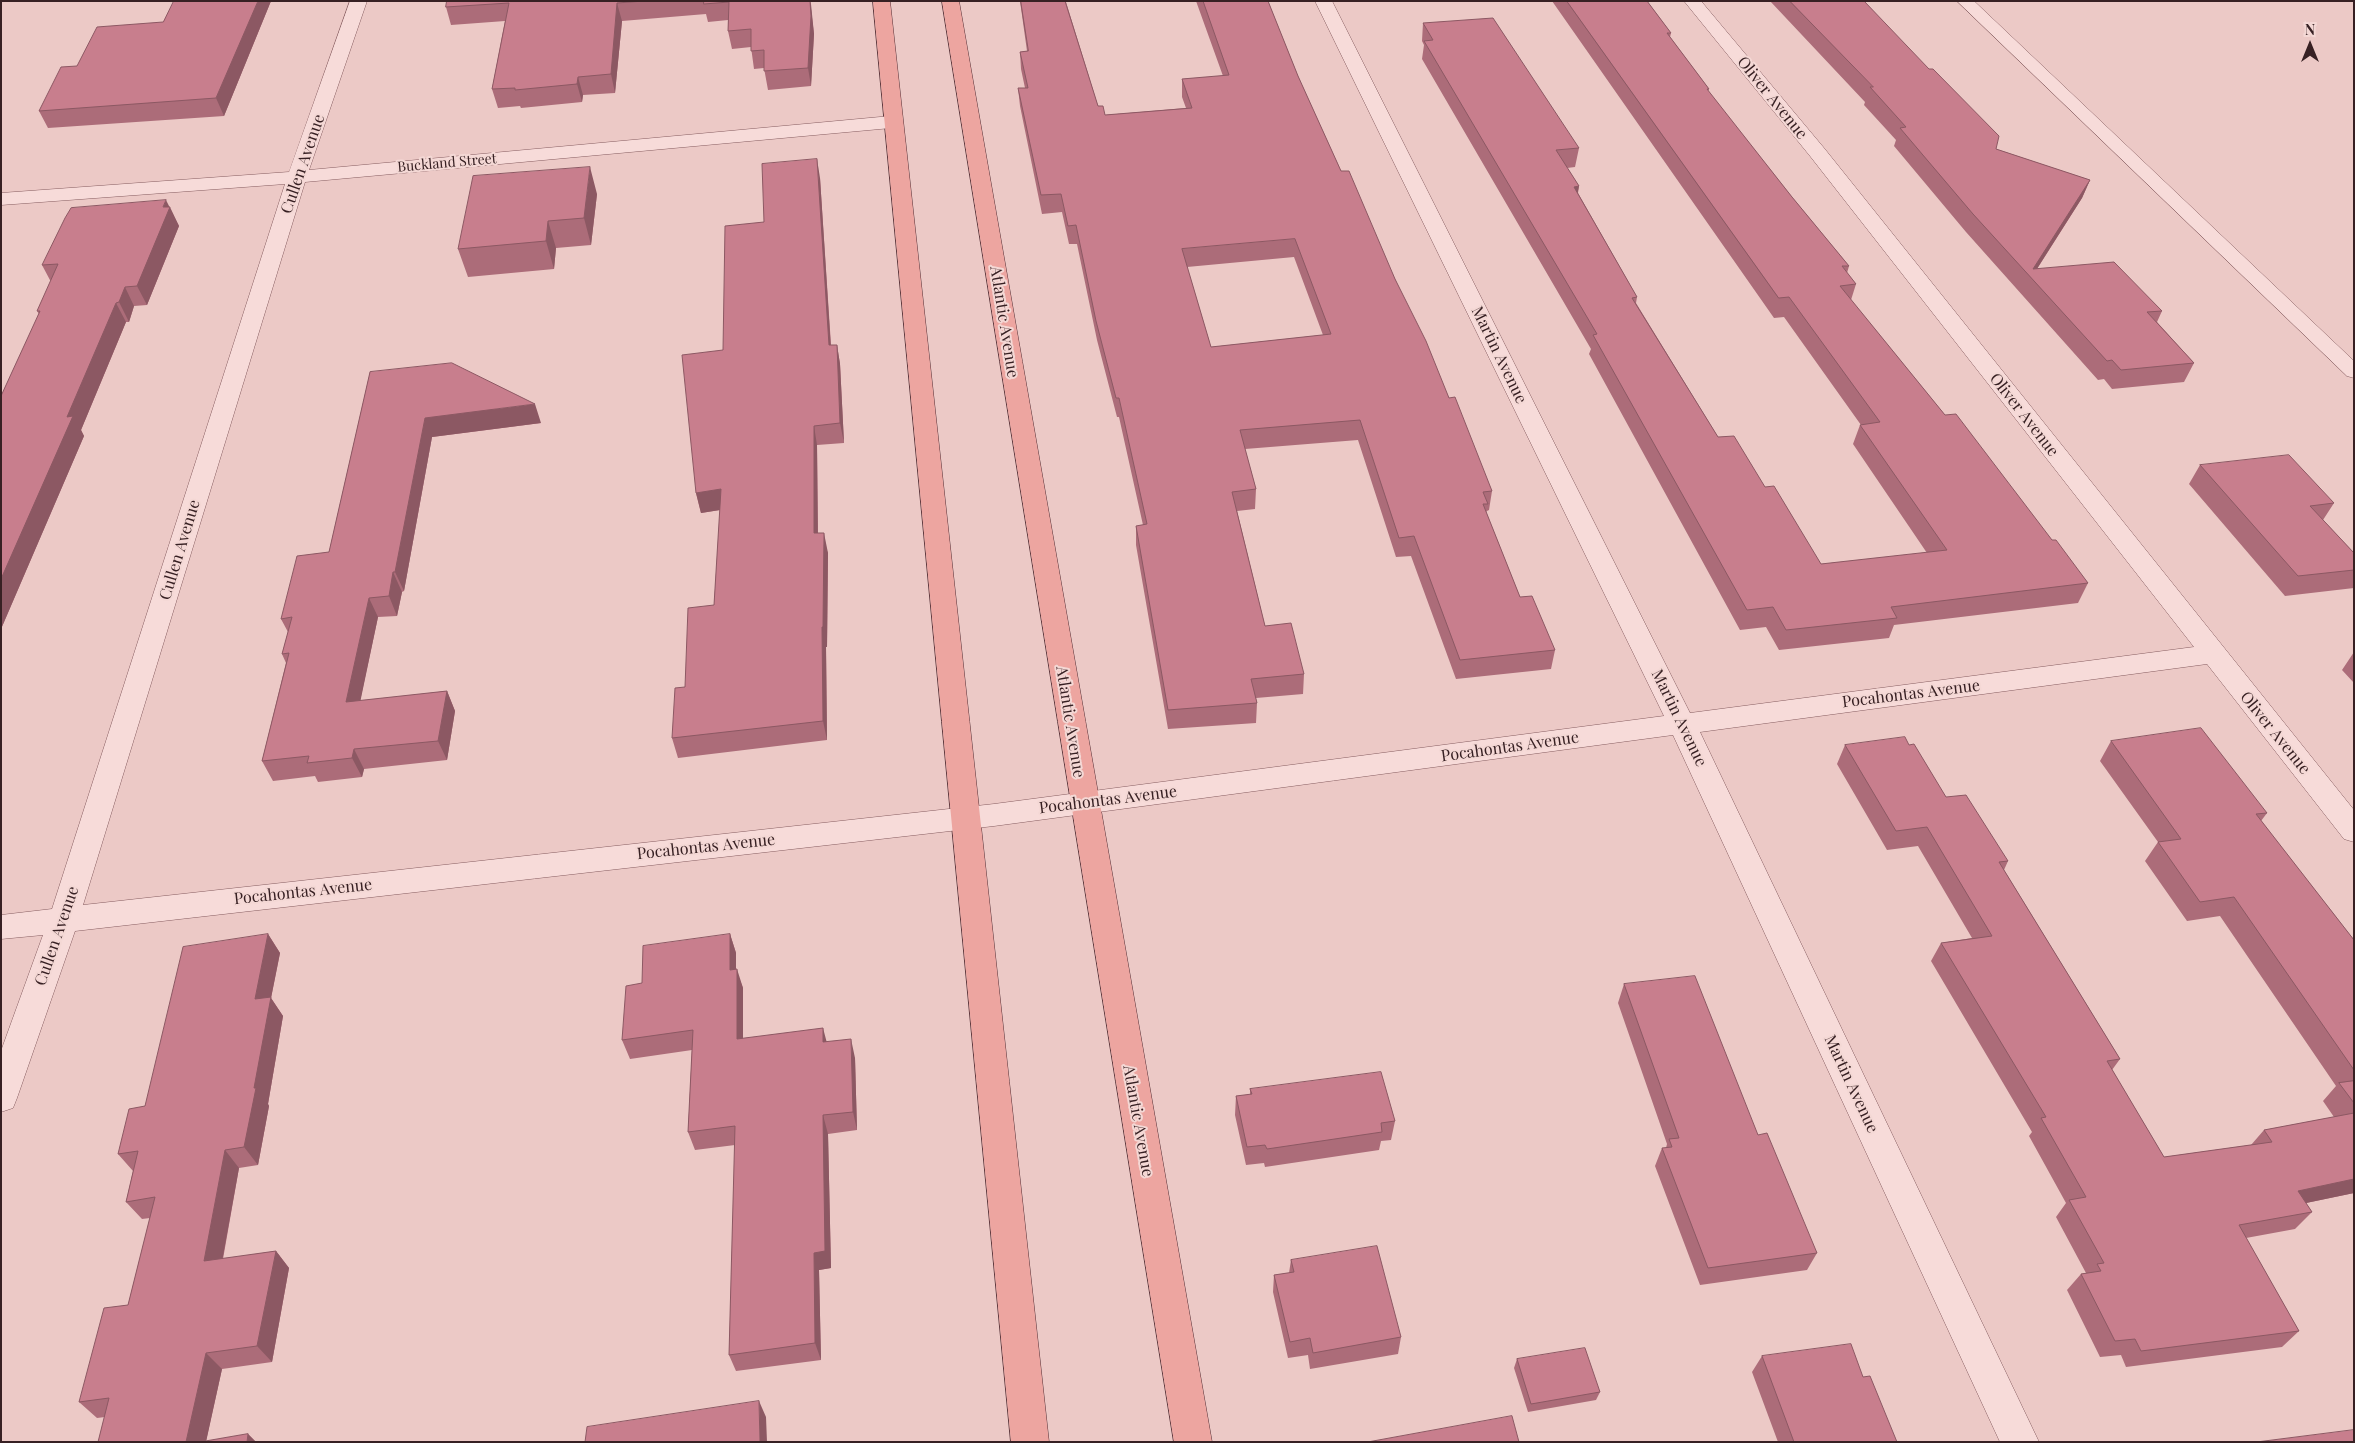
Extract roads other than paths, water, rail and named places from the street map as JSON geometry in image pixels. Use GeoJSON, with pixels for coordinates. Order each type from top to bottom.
{"type":"FeatureCollection","features":[{"type":"Feature","properties":{"kind":"main road"},"geometry":{"type":"LineString","coordinates":[[880,1],[1030,1442]]}},
{"type":"Feature","properties":{"kind":"main road","name":"Atlantic Avenue"},"geometry":{"type":"LineString","coordinates":[[950,1],[1193,1442]]}},
{"type":"Feature","properties":{"kind":"street","name":"Cullen Avenue"},"geometry":{"type":"LineString","coordinates":[[1,1098],[64,919],[298,177],[359,1]]}},
{"type":"Feature","properties":{"kind":"street","name":"Martin Avenue"},"geometry":{"type":"LineString","coordinates":[[1323,1],[1682,724],[2020,1442]]}},
{"type":"Feature","properties":{"kind":"street","name":"Oliver Avenue"},"geometry":{"type":"LineString","coordinates":[[1692,1],[1823,160],[2354,831]]}},
{"type":"Feature","properties":{"kind":"street","name":"Buckland Street"},"geometry":{"type":"LineString","coordinates":[[1,199],[298,177],[892,122]]}},
{"type":"Feature","properties":{"kind":"street","name":"Pocahontas Avenue"},"geometry":{"type":"LineString","coordinates":[[1,927],[966,818],[2213,654]]}},
{"type":"Feature","properties":{"kind":"lane"},"geometry":{"type":"LineString","coordinates":[[1965,1],[2354,372]]}}]}
